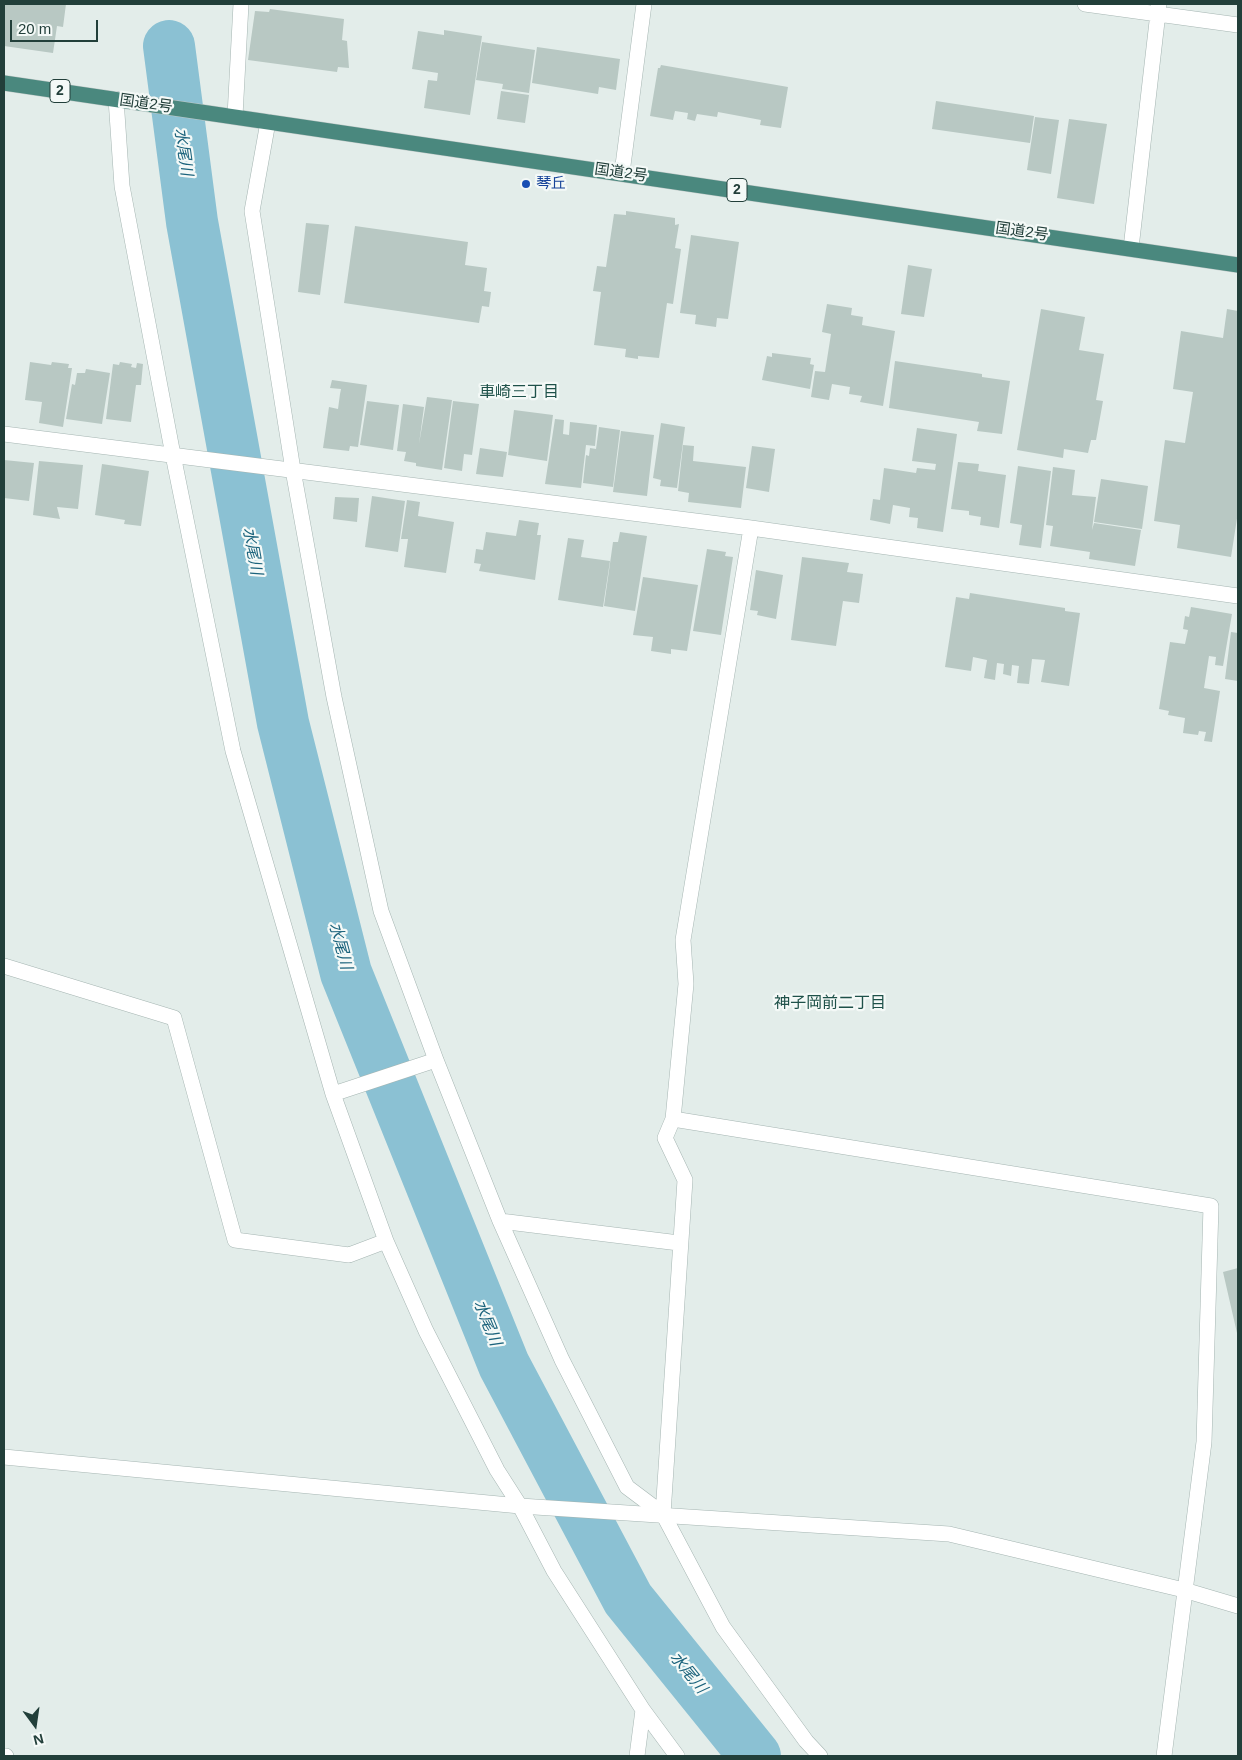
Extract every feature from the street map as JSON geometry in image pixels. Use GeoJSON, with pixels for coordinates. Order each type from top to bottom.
{"type":"FeatureCollection","features":[{"type":"Feature","properties":{"kind":"highway","name":"国道2号"},"geometry":{"type":"LineString","coordinates":[[4,83],[1238,265]]}},
{"type":"Feature","properties":{"kind":"street"},"geometry":{"type":"LineString","coordinates":[[235,116],[241,4]]}},
{"type":"Feature","properties":{"kind":"street"},"geometry":{"type":"LineString","coordinates":[[622,173],[644,4]]}},
{"type":"Feature","properties":{"kind":"street"},"geometry":{"type":"LineString","coordinates":[[1085,4],[1158,9],[1238,24]]}},
{"type":"Feature","properties":{"kind":"street"},"geometry":{"type":"LineString","coordinates":[[1131,248],[1158,9]]}},
{"type":"Feature","properties":{"kind":"street"},"geometry":{"type":"LineString","coordinates":[[116,99],[122,186],[173,455],[233,752],[333,1094],[386,1241],[430,1340],[497,1470],[520,1506],[554,1571],[643,1710],[677,1756]]}},
{"type":"Feature","properties":{"kind":"street"},"geometry":{"type":"LineString","coordinates":[[268,122],[252,211],[293,470],[334,697],[381,910],[436,1060],[500,1221],[562,1360],[627,1486],[663,1514],[722,1627],[820,1756]]}},
{"type":"Feature","properties":{"kind":"street"},"geometry":{"type":"LineString","coordinates":[[4,434],[751,528],[1238,596]]}},
{"type":"Feature","properties":{"kind":"street"},"geometry":{"type":"LineString","coordinates":[[663,1514],[685,1180],[665,1138],[673,1119],[686,984],[683,940],[751,528]]}},
{"type":"Feature","properties":{"kind":"street"},"geometry":{"type":"LineString","coordinates":[[4,966],[174,1018],[235,1240],[349,1255],[386,1241]]}},
{"type":"Feature","properties":{"kind":"street"},"geometry":{"type":"LineString","coordinates":[[333,1094],[436,1060]]}},
{"type":"Feature","properties":{"kind":"street"},"geometry":{"type":"LineString","coordinates":[[673,1119],[1210,1206],[1204,1442],[1164,1756]]}},
{"type":"Feature","properties":{"kind":"street"},"geometry":{"type":"LineString","coordinates":[[500,1221],[680,1243]]}},
{"type":"Feature","properties":{"kind":"street"},"geometry":{"type":"LineString","coordinates":[[4,1457],[520,1506],[949,1534],[1184,1590],[1238,1606]]}},
{"type":"Feature","properties":{"kind":"street"},"geometry":{"type":"LineString","coordinates":[[637,1756],[643,1710]]}},
{"type":"Feature","properties":{"kind":"building"},"geometry":{"type":"Polygon","coordinates":[[[4,4],[66,4],[63,27],[57,26],[53,53],[4,46],[4,4]]]}},
{"type":"Feature","properties":{"kind":"building"},"geometry":{"type":"Polygon","coordinates":[[[270,9],[344,19],[342,40],[347,41],[349,68],[338,67],[337,72],[248,60],[255,11],[269,12],[270,9]]]}},
{"type":"Feature","properties":{"kind":"building"},"geometry":{"type":"Polygon","coordinates":[[[444,30],[482,36],[470,115],[424,108],[428,80],[437,81],[438,73],[412,69],[418,31],[444,35],[444,30]]]}},
{"type":"Feature","properties":{"kind":"building"},"geometry":{"type":"Polygon","coordinates":[[[482,42],[535,50],[529,93],[502,89],[503,84],[476,80],[482,42]]]}},
{"type":"Feature","properties":{"kind":"building"},"geometry":{"type":"Polygon","coordinates":[[[537,47],[620,59],[616,90],[599,87],[598,94],[532,83],[537,47]]]}},
{"type":"Feature","properties":{"kind":"building"},"geometry":{"type":"Polygon","coordinates":[[[661,65],[788,87],[781,128],[760,125],[761,120],[718,112],[717,117],[697,114],[695,121],[687,119],[688,113],[675,111],[673,120],[650,116],[658,68],[661,65]]]}},
{"type":"Feature","properties":{"kind":"building"},"geometry":{"type":"Polygon","coordinates":[[[501,91],[529,95],[525,123],[497,119],[501,91]]]}},
{"type":"Feature","properties":{"kind":"building"},"geometry":{"type":"Polygon","coordinates":[[[936,101],[1034,116],[1030,143],[932,129],[936,101]]]}},
{"type":"Feature","properties":{"kind":"building"},"geometry":{"type":"Polygon","coordinates":[[[1035,117],[1059,120],[1051,174],[1027,170],[1035,117]]]}},
{"type":"Feature","properties":{"kind":"building"},"geometry":{"type":"Polygon","coordinates":[[[1069,119],[1107,124],[1094,204],[1057,198],[1069,119]]]}},
{"type":"Feature","properties":{"kind":"building"},"geometry":{"type":"Polygon","coordinates":[[[626,211],[675,218],[675,225],[679,224],[675,248],[681,249],[673,304],[667,303],[659,358],[638,356],[638,359],[625,357],[626,349],[594,345],[601,292],[593,291],[597,266],[606,267],[614,214],[626,215],[626,211]]]}},
{"type":"Feature","properties":{"kind":"building"},"geometry":{"type":"Polygon","coordinates":[[[306,223],[329,225],[320,295],[298,292],[306,223]]]}},
{"type":"Feature","properties":{"kind":"building"},"geometry":{"type":"Polygon","coordinates":[[[355,226],[468,242],[465,265],[487,268],[484,291],[491,292],[489,307],[482,306],[479,323],[344,303],[355,226]]]}},
{"type":"Feature","properties":{"kind":"building"},"geometry":{"type":"Polygon","coordinates":[[[691,235],[739,242],[728,319],[717,318],[716,327],[695,324],[696,315],[680,313],[691,235]]]}},
{"type":"Feature","properties":{"kind":"building"},"geometry":{"type":"Polygon","coordinates":[[[908,265],[932,269],[924,317],[901,314],[908,265]]]}},
{"type":"Feature","properties":{"kind":"building"},"geometry":{"type":"Polygon","coordinates":[[[827,304],[852,308],[851,315],[863,317],[862,325],[895,331],[883,406],[860,402],[862,396],[849,394],[850,387],[832,384],[829,400],[811,397],[815,371],[825,372],[831,334],[822,332],[827,304]]]}},
{"type":"Feature","properties":{"kind":"building"},"geometry":{"type":"Polygon","coordinates":[[[1041,309],[1085,317],[1079,350],[1104,354],[1096,400],[1103,401],[1096,440],[1091,440],[1088,453],[1064,449],[1063,458],[1017,450],[1041,309]]]}},
{"type":"Feature","properties":{"kind":"building"},"geometry":{"type":"Polygon","coordinates":[[[1227,309],[1238,311],[1238,512],[1231,557],[1177,548],[1180,525],[1154,521],[1165,440],[1185,443],[1193,392],[1173,389],[1181,331],[1223,338],[1227,309]]]}},
{"type":"Feature","properties":{"kind":"building"},"geometry":{"type":"Polygon","coordinates":[[[772,353],[811,358],[810,364],[814,365],[810,389],[762,380],[767,356],[772,357],[772,353]]]}},
{"type":"Feature","properties":{"kind":"building"},"geometry":{"type":"Polygon","coordinates":[[[895,361],[982,374],[982,377],[1010,381],[1002,434],[977,431],[979,422],[889,408],[895,361]]]}},
{"type":"Feature","properties":{"kind":"building"},"geometry":{"type":"Polygon","coordinates":[[[30,362],[51,365],[52,362],[69,364],[68,368],[72,368],[63,427],[39,423],[42,402],[25,400],[30,362]]]}},
{"type":"Feature","properties":{"kind":"building"},"geometry":{"type":"Polygon","coordinates":[[[120,362],[132,364],[131,367],[136,368],[137,363],[143,364],[141,385],[136,385],[131,422],[106,419],[113,364],[119,365],[120,362]]]}},
{"type":"Feature","properties":{"kind":"building"},"geometry":{"type":"Polygon","coordinates":[[[86,369],[110,373],[102,424],[66,419],[72,384],[75,385],[77,373],[85,373],[86,369]]]}},
{"type":"Feature","properties":{"kind":"building"},"geometry":{"type":"Polygon","coordinates":[[[332,380],[367,385],[358,447],[350,446],[349,451],[323,448],[329,407],[338,409],[341,389],[330,388],[332,380]]]}},
{"type":"Feature","properties":{"kind":"building"},"geometry":{"type":"Polygon","coordinates":[[[427,397],[452,400],[442,470],[416,466],[416,463],[404,461],[406,452],[397,451],[403,404],[424,407],[419,444],[427,397]]]}},
{"type":"Feature","properties":{"kind":"building"},"geometry":{"type":"Polygon","coordinates":[[[367,401],[399,405],[393,450],[360,445],[367,401]]]}},
{"type":"Feature","properties":{"kind":"building"},"geometry":{"type":"Polygon","coordinates":[[[453,401],[479,404],[472,455],[464,454],[462,471],[444,468],[453,401]]]}},
{"type":"Feature","properties":{"kind":"building"},"geometry":{"type":"Polygon","coordinates":[[[514,410],[553,415],[547,461],[508,455],[514,410]]]}},
{"type":"Feature","properties":{"kind":"building"},"geometry":{"type":"Polygon","coordinates":[[[555,419],[564,420],[563,434],[569,435],[570,422],[597,425],[595,446],[586,445],[581,488],[545,484],[555,419]]]}},
{"type":"Feature","properties":{"kind":"building"},"geometry":{"type":"Polygon","coordinates":[[[661,423],[685,427],[677,488],[660,486],[661,480],[653,478],[661,423]]]}},
{"type":"Feature","properties":{"kind":"building"},"geometry":{"type":"Polygon","coordinates":[[[599,427],[620,430],[613,487],[583,483],[586,455],[589,456],[590,448],[596,449],[599,427]]]}},
{"type":"Feature","properties":{"kind":"building"},"geometry":{"type":"Polygon","coordinates":[[[917,428],[957,434],[943,532],[917,528],[918,518],[909,517],[910,508],[893,505],[890,524],[870,520],[873,499],[880,500],[884,468],[916,473],[917,468],[935,470],[936,464],[912,461],[917,428]]]}},
{"type":"Feature","properties":{"kind":"building"},"geometry":{"type":"Polygon","coordinates":[[[621,431],[654,435],[647,496],[613,492],[621,431]]]}},
{"type":"Feature","properties":{"kind":"building"},"geometry":{"type":"Polygon","coordinates":[[[683,445],[694,446],[693,461],[746,467],[741,508],[688,502],[689,493],[678,491],[683,445]]]}},
{"type":"Feature","properties":{"kind":"building"},"geometry":{"type":"Polygon","coordinates":[[[752,446],[775,449],[769,492],[746,488],[752,446]]]}},
{"type":"Feature","properties":{"kind":"building"},"geometry":{"type":"Polygon","coordinates":[[[480,448],[507,452],[503,477],[476,474],[480,448]]]}},
{"type":"Feature","properties":{"kind":"building"},"geometry":{"type":"Polygon","coordinates":[[[4,460],[34,463],[29,501],[4,498],[4,460]]]}},
{"type":"Feature","properties":{"kind":"building"},"geometry":{"type":"Polygon","coordinates":[[[39,461],[83,465],[78,509],[57,507],[60,519],[33,515],[39,461]]]}},
{"type":"Feature","properties":{"kind":"building"},"geometry":{"type":"Polygon","coordinates":[[[958,462],[979,464],[978,471],[1006,475],[999,528],[980,525],[981,517],[969,515],[969,511],[951,509],[958,462]]]}},
{"type":"Feature","properties":{"kind":"building"},"geometry":{"type":"Polygon","coordinates":[[[102,464],[149,471],[141,526],[124,524],[125,520],[95,515],[102,464]]]}},
{"type":"Feature","properties":{"kind":"building"},"geometry":{"type":"Polygon","coordinates":[[[1018,466],[1051,471],[1041,548],[1019,545],[1022,525],[1010,523],[1018,466]]]}},
{"type":"Feature","properties":{"kind":"building"},"geometry":{"type":"Polygon","coordinates":[[[1053,467],[1075,470],[1072,495],[1096,497],[1092,530],[1094,523],[1141,530],[1135,566],[1089,559],[1090,552],[1050,546],[1053,526],[1046,525],[1053,467]]]}},
{"type":"Feature","properties":{"kind":"building"},"geometry":{"type":"Polygon","coordinates":[[[1101,479],[1148,486],[1142,529],[1094,522],[1101,479]]]}},
{"type":"Feature","properties":{"kind":"building"},"geometry":{"type":"Polygon","coordinates":[[[372,496],[405,501],[398,552],[365,547],[372,496]]]}},
{"type":"Feature","properties":{"kind":"building"},"geometry":{"type":"Polygon","coordinates":[[[335,497],[359,498],[357,522],[333,519],[335,497]]]}},
{"type":"Feature","properties":{"kind":"building"},"geometry":{"type":"Polygon","coordinates":[[[407,500],[420,502],[418,516],[454,522],[446,573],[404,567],[408,539],[401,539],[407,500]]]}},
{"type":"Feature","properties":{"kind":"building"},"geometry":{"type":"Polygon","coordinates":[[[519,520],[539,523],[537,535],[541,535],[535,580],[479,571],[481,564],[474,563],[476,549],[483,550],[486,532],[516,536],[519,520]]]}},
{"type":"Feature","properties":{"kind":"building"},"geometry":{"type":"Polygon","coordinates":[[[620,532],[647,536],[635,611],[604,606],[613,542],[618,542],[620,532]]]}},
{"type":"Feature","properties":{"kind":"building"},"geometry":{"type":"Polygon","coordinates":[[[568,538],[584,540],[581,557],[610,561],[603,607],[558,600],[568,538]]]}},
{"type":"Feature","properties":{"kind":"building"},"geometry":{"type":"Polygon","coordinates":[[[707,549],[726,552],[725,556],[733,557],[721,635],[693,631],[707,549]]]}},
{"type":"Feature","properties":{"kind":"building"},"geometry":{"type":"Polygon","coordinates":[[[802,557],[849,563],[847,572],[863,574],[859,603],[843,601],[836,646],[791,640],[802,557]]]}},
{"type":"Feature","properties":{"kind":"building"},"geometry":{"type":"Polygon","coordinates":[[[756,570],[783,575],[776,619],[757,615],[758,611],[750,610],[756,570]]]}},
{"type":"Feature","properties":{"kind":"building"},"geometry":{"type":"Polygon","coordinates":[[[643,577],[698,585],[687,651],[671,649],[671,654],[651,651],[653,637],[633,635],[643,577]]]}},
{"type":"Feature","properties":{"kind":"building"},"geometry":{"type":"Polygon","coordinates":[[[970,593],[1065,608],[1065,611],[1080,613],[1069,686],[1041,682],[1045,660],[1032,659],[1029,684],[1017,683],[1019,666],[1012,665],[1011,676],[1003,674],[1004,664],[997,663],[995,680],[984,678],[987,660],[973,657],[971,671],[945,667],[956,597],[969,599],[970,593]]]}},
{"type":"Feature","properties":{"kind":"building"},"geometry":{"type":"Polygon","coordinates":[[[1191,607],[1232,614],[1223,666],[1215,665],[1216,657],[1209,656],[1204,688],[1220,691],[1212,742],[1204,741],[1206,732],[1199,731],[1198,735],[1183,733],[1185,718],[1168,715],[1169,711],[1159,709],[1170,642],[1185,644],[1188,630],[1183,629],[1185,616],[1189,617],[1191,607]]]}},
{"type":"Feature","properties":{"kind":"building"},"geometry":{"type":"Polygon","coordinates":[[[1231,632],[1238,633],[1238,681],[1225,679],[1231,632]]]}},
{"type":"Feature","properties":{"kind":"building"},"geometry":{"type":"Polygon","coordinates":[[[1238,1268],[1238,1333],[1237,1333],[1223,1272],[1238,1268]]]}},
{"type":"Feature","properties":{"kind":"waterway","name":"水尾川"},"geometry":{"type":"LineString","coordinates":[[169,46],[192,222],[283,723],[346,973],[504,1365],[628,1599],[755,1756]]}},
{"type":"Feature","properties":{"kind":"place","name":"琴丘"},"geometry":{"type":"Point","coordinates":[526,184]}},
{"type":"Feature","properties":{"kind":"district","name":"車崎三丁目"},"geometry":{"type":"Point","coordinates":[519,393]}},
{"type":"Feature","properties":{"kind":"district","name":"神子岡前二丁目"},"geometry":{"type":"Point","coordinates":[830,1004]}}]}
